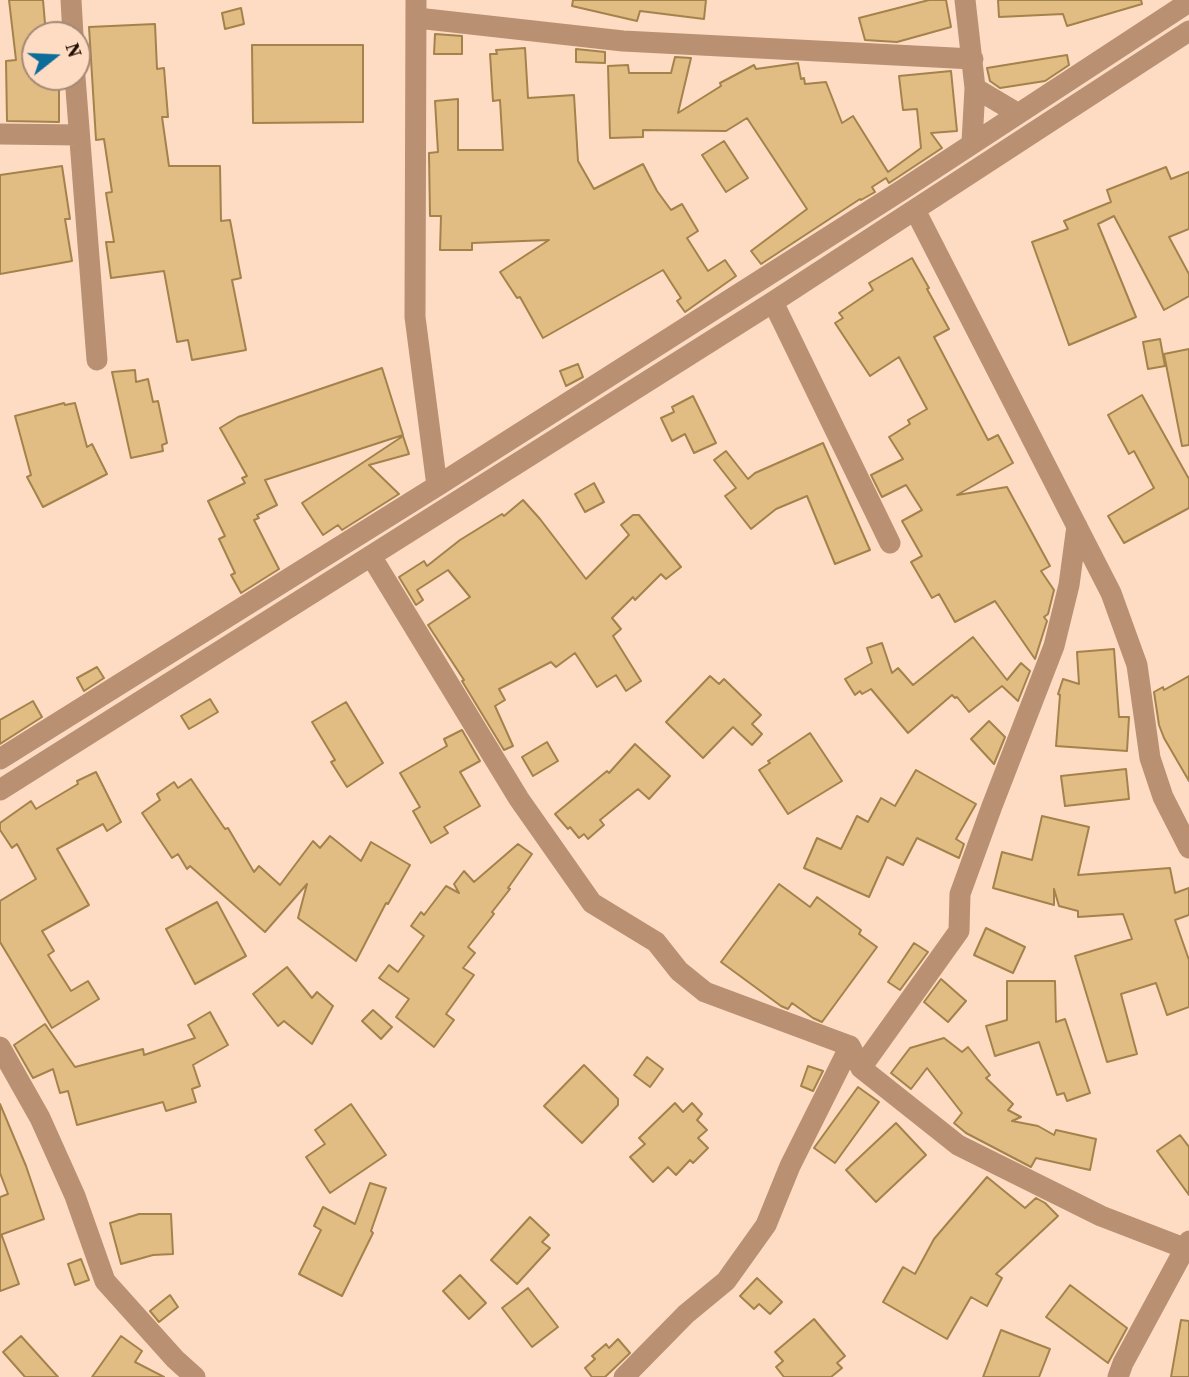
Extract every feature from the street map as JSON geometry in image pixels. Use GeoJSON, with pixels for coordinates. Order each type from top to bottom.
{"type":"FeatureCollection","features":[{"type":"Feature","properties":{"kind":"street"},"geometry":{"type":"LineString","coordinates":[[71,0],[72,21]]}},
{"type":"Feature","properties":{"kind":"street"},"geometry":{"type":"LineString","coordinates":[[965,0],[975,88],[972,142]]}},
{"type":"Feature","properties":{"kind":"street"},"geometry":{"type":"LineString","coordinates":[[0,759],[437,486],[890,197],[1189,2]]}},
{"type":"Feature","properties":{"kind":"street"},"geometry":{"type":"LineString","coordinates":[[437,486],[415,317],[416,9],[623,41],[973,59]]}},
{"type":"Feature","properties":{"kind":"street"},"geometry":{"type":"LineString","coordinates":[[0,789],[773,302],[1189,31]]}},
{"type":"Feature","properties":{"kind":"street"},"geometry":{"type":"LineString","coordinates":[[975,88],[1017,113]]}},
{"type":"Feature","properties":{"kind":"street"},"geometry":{"type":"LineString","coordinates":[[76,91],[97,360]]}},
{"type":"Feature","properties":{"kind":"street"},"geometry":{"type":"LineString","coordinates":[[0,134],[79,135]]}},
{"type":"Feature","properties":{"kind":"street"},"geometry":{"type":"LineString","coordinates":[[915,210],[1111,593],[1137,665],[1150,758],[1163,797],[1189,848]]}},
{"type":"Feature","properties":{"kind":"street"},"geometry":{"type":"LineString","coordinates":[[773,302],[890,543]]}},
{"type":"Feature","properties":{"kind":"street"},"geometry":{"type":"LineString","coordinates":[[861,1068],[959,931],[960,894],[1054,646],[1069,585],[1077,526]]}},
{"type":"Feature","properties":{"kind":"street"},"geometry":{"type":"LineString","coordinates":[[371,556],[519,799],[593,903],[656,942],[679,971],[705,992],[850,1046],[861,1068],[958,1145],[1101,1216],[1187,1244],[1181,1270],[1123,1363],[1118,1377]]}},
{"type":"Feature","properties":{"kind":"street"},"geometry":{"type":"LineString","coordinates":[[624,1377],[686,1314],[726,1281],[766,1225],[790,1166],[850,1046]]}},
{"type":"Feature","properties":{"kind":"street"},"geometry":{"type":"LineString","coordinates":[[0,1047],[50,1140],[75,1196],[105,1281],[175,1359],[195,1377]]}},
{"type":"Feature","properties":{"kind":"building"},"geometry":{"type":"Polygon","coordinates":[[[9,0],[43,0],[45,21],[21,21],[21,91],[59,91],[59,122],[7,121],[6,61],[16,60],[9,0]]]}},
{"type":"Feature","properties":{"kind":"building"},"geometry":{"type":"Polygon","coordinates":[[[573,0],[706,0],[704,19],[640,11],[637,21],[572,6],[573,0]]]}},
{"type":"Feature","properties":{"kind":"building"},"geometry":{"type":"Polygon","coordinates":[[[929,0],[946,0],[951,27],[897,42],[865,40],[859,18],[929,0]]]}},
{"type":"Feature","properties":{"kind":"building"},"geometry":{"type":"Polygon","coordinates":[[[998,0],[1141,0],[1142,4],[1067,26],[1063,14],[999,17],[998,0]]]}},
{"type":"Feature","properties":{"kind":"building"},"geometry":{"type":"Polygon","coordinates":[[[241,8],[244,24],[225,29],[222,13],[241,8]]]}},
{"type":"Feature","properties":{"kind":"building"},"geometry":{"type":"Polygon","coordinates":[[[155,24],[157,69],[164,68],[168,117],[162,117],[169,166],[220,166],[221,221],[230,220],[241,278],[232,280],[246,350],[192,360],[188,340],[177,342],[164,271],[111,278],[106,242],[114,242],[106,193],[112,192],[104,139],[96,140],[91,27],[155,24]]]}},
{"type":"Feature","properties":{"kind":"building"},"geometry":{"type":"Polygon","coordinates":[[[435,34],[462,36],[462,54],[434,54],[435,34]]]}},
{"type":"Feature","properties":{"kind":"building"},"geometry":{"type":"Polygon","coordinates":[[[252,45],[363,45],[363,122],[253,123],[252,45]]]}},
{"type":"Feature","properties":{"kind":"building"},"geometry":{"type":"Polygon","coordinates":[[[525,48],[528,98],[574,95],[578,161],[594,189],[643,164],[671,210],[682,204],[698,231],[687,238],[708,271],[725,260],[736,276],[685,312],[677,301],[681,298],[663,270],[543,338],[520,297],[517,298],[500,272],[549,240],[472,243],[472,250],[440,250],[441,216],[430,216],[429,153],[438,152],[435,101],[458,99],[458,150],[503,150],[500,100],[493,101],[490,54],[497,54],[496,50],[525,48]]]}},
{"type":"Feature","properties":{"kind":"building"},"geometry":{"type":"Polygon","coordinates":[[[576,49],[605,52],[605,63],[576,62],[576,49]]]}},
{"type":"Feature","properties":{"kind":"building"},"geometry":{"type":"Polygon","coordinates":[[[1067,55],[1069,65],[1045,81],[1000,88],[990,81],[987,68],[1067,55]]]}},
{"type":"Feature","properties":{"kind":"building"},"geometry":{"type":"Polygon","coordinates":[[[675,57],[691,58],[678,113],[721,86],[720,83],[754,65],[756,69],[798,63],[801,79],[804,78],[805,84],[826,82],[842,123],[853,116],[888,172],[921,148],[917,109],[903,110],[899,76],[951,71],[957,131],[931,133],[942,148],[889,183],[886,178],[872,187],[875,192],[761,264],[751,251],[807,209],[747,118],[726,131],[643,130],[643,137],[610,138],[608,66],[628,65],[629,73],[671,73],[675,57]]]}},
{"type":"Feature","properties":{"kind":"building"},"geometry":{"type":"Polygon","coordinates":[[[724,141],[748,178],[726,192],[702,155],[724,141]]]}},
{"type":"Feature","properties":{"kind":"building"},"geometry":{"type":"Polygon","coordinates":[[[62,166],[70,219],[65,219],[72,261],[0,274],[0,175],[62,166]]]}},
{"type":"Feature","properties":{"kind":"building"},"geometry":{"type":"Polygon","coordinates":[[[1166,167],[1171,179],[1189,172],[1189,229],[1169,237],[1189,274],[1189,296],[1164,310],[1114,216],[1098,224],[1136,317],[1069,345],[1032,242],[1068,229],[1064,221],[1111,202],[1107,190],[1166,167]]]}},
{"type":"Feature","properties":{"kind":"building"},"geometry":{"type":"Polygon","coordinates":[[[912,258],[949,329],[934,337],[988,440],[998,435],[1013,463],[957,495],[1007,487],[1050,566],[1041,571],[1054,590],[1048,614],[1044,617],[1047,621],[1035,659],[995,601],[955,622],[939,594],[932,598],[911,562],[922,556],[902,521],[922,510],[906,485],[882,497],[871,475],[903,459],[889,437],[910,424],[908,420],[927,409],[899,357],[870,376],[835,323],[843,318],[839,313],[873,290],[869,283],[912,258]]]}},
{"type":"Feature","properties":{"kind":"building"},"geometry":{"type":"Polygon","coordinates":[[[1160,339],[1165,366],[1148,369],[1143,342],[1160,339]]]}},
{"type":"Feature","properties":{"kind":"building"},"geometry":{"type":"Polygon","coordinates":[[[1189,349],[1189,445],[1182,446],[1164,354],[1189,349]]]}},
{"type":"Feature","properties":{"kind":"building"},"geometry":{"type":"Polygon","coordinates":[[[578,364],[583,377],[566,386],[560,371],[578,364]]]}},
{"type":"Feature","properties":{"kind":"building"},"geometry":{"type":"Polygon","coordinates":[[[382,368],[403,435],[265,480],[277,505],[257,515],[259,518],[254,520],[279,569],[241,593],[231,575],[235,573],[219,539],[225,536],[208,501],[245,483],[242,478],[247,476],[220,428],[238,417],[382,368]]]}},
{"type":"Feature","properties":{"kind":"building"},"geometry":{"type":"Polygon","coordinates":[[[135,370],[136,382],[148,379],[153,402],[158,401],[167,443],[162,445],[163,451],[131,458],[112,372],[135,370]]]}},
{"type":"Feature","properties":{"kind":"building"},"geometry":{"type":"Polygon","coordinates":[[[1142,395],[1189,479],[1189,508],[1124,543],[1108,516],[1154,488],[1134,451],[1129,454],[1108,415],[1142,395]]]}},
{"type":"Feature","properties":{"kind":"building"},"geometry":{"type":"Polygon","coordinates":[[[693,396],[716,443],[694,453],[685,434],[672,441],[661,418],[674,412],[672,407],[693,396]]]}},
{"type":"Feature","properties":{"kind":"building"},"geometry":{"type":"Polygon","coordinates":[[[64,403],[75,403],[87,447],[92,444],[107,474],[43,507],[27,477],[31,475],[15,416],[64,403]]]}},
{"type":"Feature","properties":{"kind":"building"},"geometry":{"type":"Polygon","coordinates":[[[403,436],[409,454],[369,465],[399,494],[342,530],[338,525],[323,535],[302,503],[403,436]]]}},
{"type":"Feature","properties":{"kind":"building"},"geometry":{"type":"Polygon","coordinates":[[[823,443],[870,550],[835,564],[807,496],[776,509],[751,529],[725,496],[736,488],[714,460],[726,451],[748,479],[755,473],[823,443]]]}},
{"type":"Feature","properties":{"kind":"building"},"geometry":{"type":"Polygon","coordinates":[[[594,483],[604,502],[585,512],[575,494],[594,483]]]}},
{"type":"Feature","properties":{"kind":"building"},"geometry":{"type":"Polygon","coordinates":[[[523,500],[586,579],[629,535],[621,525],[633,515],[639,515],[681,567],[666,579],[661,574],[612,618],[621,629],[613,636],[641,681],[626,691],[616,675],[597,687],[575,653],[556,667],[551,662],[499,689],[505,700],[495,706],[513,746],[504,750],[462,681],[464,680],[428,625],[470,597],[448,570],[417,590],[423,600],[416,605],[399,577],[424,561],[427,566],[460,540],[502,514],[504,516],[523,500]]]}},
{"type":"Feature","properties":{"kind":"building"},"geometry":{"type":"Polygon","coordinates":[[[973,637],[1007,680],[1021,663],[1030,671],[1018,701],[1002,686],[969,712],[957,697],[952,695],[908,733],[871,689],[855,695],[845,679],[872,663],[867,648],[882,643],[892,673],[898,668],[913,685],[973,637]]]}},
{"type":"Feature","properties":{"kind":"building"},"geometry":{"type":"Polygon","coordinates":[[[1114,649],[1119,717],[1129,717],[1127,751],[1056,746],[1058,694],[1063,679],[1079,684],[1077,652],[1114,649]]]}},
{"type":"Feature","properties":{"kind":"building"},"geometry":{"type":"Polygon","coordinates":[[[97,667],[104,678],[84,691],[77,678],[97,667]]]}},
{"type":"Feature","properties":{"kind":"building"},"geometry":{"type":"Polygon","coordinates":[[[710,676],[719,684],[724,679],[761,715],[752,724],[762,734],[752,745],[733,727],[703,758],[666,722],[710,676]]]}},
{"type":"Feature","properties":{"kind":"building"},"geometry":{"type":"Polygon","coordinates":[[[1189,676],[1189,781],[1164,738],[1159,725],[1154,692],[1163,687],[1164,690],[1189,676]]]}},
{"type":"Feature","properties":{"kind":"building"},"geometry":{"type":"Polygon","coordinates":[[[210,699],[218,712],[189,729],[181,716],[210,699]]]}},
{"type":"Feature","properties":{"kind":"building"},"geometry":{"type":"Polygon","coordinates":[[[33,701],[42,717],[0,744],[0,720],[33,701]]]}},
{"type":"Feature","properties":{"kind":"building"},"geometry":{"type":"Polygon","coordinates":[[[346,702],[383,763],[347,787],[331,762],[335,760],[312,722],[346,702]]]}},
{"type":"Feature","properties":{"kind":"building"},"geometry":{"type":"Polygon","coordinates":[[[989,721],[1005,737],[994,764],[971,739],[989,721]]]}},
{"type":"Feature","properties":{"kind":"building"},"geometry":{"type":"Polygon","coordinates":[[[462,730],[480,761],[460,772],[480,806],[444,827],[448,833],[431,843],[413,811],[420,807],[400,773],[447,746],[444,739],[462,730]]]}},
{"type":"Feature","properties":{"kind":"building"},"geometry":{"type":"Polygon","coordinates":[[[810,733],[842,781],[788,814],[759,770],[810,733]]]}},
{"type":"Feature","properties":{"kind":"building"},"geometry":{"type":"Polygon","coordinates":[[[547,742],[558,761],[533,776],[522,757],[547,742]]]}},
{"type":"Feature","properties":{"kind":"building"},"geometry":{"type":"Polygon","coordinates":[[[635,744],[670,776],[649,799],[638,789],[600,820],[604,825],[588,839],[584,834],[579,838],[555,814],[607,771],[609,773],[635,744]]]}},
{"type":"Feature","properties":{"kind":"building"},"geometry":{"type":"Polygon","coordinates":[[[1126,769],[1129,799],[1065,806],[1061,776],[1126,769]]]}},
{"type":"Feature","properties":{"kind":"building"},"geometry":{"type":"Polygon","coordinates":[[[916,770],[976,804],[956,839],[964,844],[959,858],[917,838],[903,865],[887,857],[869,897],[804,868],[817,838],[841,849],[857,816],[868,822],[881,798],[895,806],[916,770]]]}},
{"type":"Feature","properties":{"kind":"building"},"geometry":{"type":"Polygon","coordinates":[[[96,772],[121,822],[107,831],[103,824],[57,849],[89,905],[42,931],[54,951],[48,955],[71,991],[88,981],[99,999],[52,1028],[0,942],[0,901],[36,879],[17,844],[12,848],[0,830],[0,823],[31,801],[36,809],[78,784],[77,781],[96,772]]]}},
{"type":"Feature","properties":{"kind":"building"},"geometry":{"type":"Polygon","coordinates":[[[191,779],[225,829],[228,828],[254,872],[259,866],[280,885],[313,841],[320,848],[330,836],[361,861],[371,842],[410,865],[388,904],[386,903],[356,961],[298,918],[307,884],[265,932],[190,866],[187,869],[178,854],[172,858],[142,813],[160,800],[157,794],[174,782],[178,788],[191,779]]]}},
{"type":"Feature","properties":{"kind":"building"},"geometry":{"type":"Polygon","coordinates":[[[1042,816],[1089,827],[1078,875],[1170,868],[1175,893],[1189,888],[1189,915],[1175,920],[1189,960],[1189,1007],[1167,1015],[1156,983],[1121,994],[1137,1054],[1107,1062],[1075,956],[1132,939],[1123,914],[1078,917],[1078,911],[1059,906],[1054,889],[1054,905],[993,888],[1002,852],[1032,860],[1042,816]]]}},
{"type":"Feature","properties":{"kind":"building"},"geometry":{"type":"Polygon","coordinates":[[[518,844],[532,854],[492,912],[494,914],[468,947],[475,953],[463,968],[474,975],[446,1014],[454,1020],[434,1047],[396,1017],[409,999],[379,978],[389,965],[398,972],[424,936],[411,926],[421,912],[424,915],[446,886],[459,893],[454,884],[464,871],[474,882],[518,844]]]}},
{"type":"Feature","properties":{"kind":"building"},"geometry":{"type":"Polygon","coordinates":[[[779,884],[810,907],[817,897],[861,930],[859,934],[877,947],[822,1022],[792,1003],[788,1009],[781,1006],[721,962],[779,884]]]}},
{"type":"Feature","properties":{"kind":"building"},"geometry":{"type":"Polygon","coordinates":[[[217,902],[246,956],[195,984],[166,929],[217,902]]]}},
{"type":"Feature","properties":{"kind":"building"},"geometry":{"type":"Polygon","coordinates":[[[986,928],[1025,947],[1013,973],[974,955],[986,928]]]}},
{"type":"Feature","properties":{"kind":"building"},"geometry":{"type":"Polygon","coordinates":[[[914,943],[928,952],[900,990],[888,982],[914,943]]]}},
{"type":"Feature","properties":{"kind":"building"},"geometry":{"type":"Polygon","coordinates":[[[287,967],[312,998],[317,992],[333,1006],[312,1044],[284,1021],[278,1026],[253,994],[287,967]]]}},
{"type":"Feature","properties":{"kind":"building"},"geometry":{"type":"Polygon","coordinates":[[[941,979],[966,1001],[948,1022],[924,1002],[941,979]]]}},
{"type":"Feature","properties":{"kind":"building"},"geometry":{"type":"Polygon","coordinates":[[[1007,981],[1055,981],[1056,1022],[1065,1019],[1090,1093],[1067,1101],[1064,1093],[1057,1095],[1039,1042],[995,1056],[986,1026],[1007,1020],[1007,981]]]}},
{"type":"Feature","properties":{"kind":"building"},"geometry":{"type":"Polygon","coordinates":[[[373,1010],[392,1027],[381,1039],[362,1021],[373,1010]]]}},
{"type":"Feature","properties":{"kind":"building"},"geometry":{"type":"Polygon","coordinates":[[[210,1012],[228,1045],[193,1065],[200,1086],[192,1089],[196,1102],[166,1111],[163,1102],[77,1125],[68,1091],[60,1093],[53,1069],[33,1078],[14,1045],[45,1024],[75,1067],[143,1049],[144,1055],[195,1038],[188,1025],[210,1012]]]}},
{"type":"Feature","properties":{"kind":"building"},"geometry":{"type":"Polygon","coordinates":[[[944,1038],[962,1052],[968,1047],[990,1075],[986,1078],[1013,1104],[1008,1110],[1021,1117],[1012,1121],[1038,1126],[1054,1135],[1056,1130],[1096,1139],[1090,1170],[1036,1158],[1031,1167],[966,1133],[954,1123],[962,1113],[927,1068],[911,1089],[891,1073],[910,1048],[944,1038]]]}},
{"type":"Feature","properties":{"kind":"building"},"geometry":{"type":"Polygon","coordinates":[[[647,1057],[663,1069],[650,1087],[634,1075],[647,1057]]]}},
{"type":"Feature","properties":{"kind":"building"},"geometry":{"type":"Polygon","coordinates":[[[584,1065],[618,1099],[618,1105],[582,1143],[544,1106],[584,1065]]]}},
{"type":"Feature","properties":{"kind":"building"},"geometry":{"type":"Polygon","coordinates":[[[808,1066],[823,1071],[813,1091],[801,1086],[808,1066]]]}},
{"type":"Feature","properties":{"kind":"building"},"geometry":{"type":"Polygon","coordinates":[[[858,1087],[879,1102],[835,1163],[814,1148],[858,1087]]]}},
{"type":"Feature","properties":{"kind":"building"},"geometry":{"type":"Polygon","coordinates":[[[675,1103],[683,1112],[692,1103],[702,1114],[697,1120],[707,1130],[698,1138],[708,1148],[693,1163],[690,1160],[676,1175],[668,1167],[653,1182],[630,1157],[645,1144],[639,1138],[675,1103]]]}},
{"type":"Feature","properties":{"kind":"building"},"geometry":{"type":"Polygon","coordinates":[[[0,1104],[26,1166],[44,1219],[0,1235],[0,1197],[8,1194],[0,1173],[0,1104]]]}},
{"type":"Feature","properties":{"kind":"building"},"geometry":{"type":"Polygon","coordinates":[[[351,1104],[386,1155],[330,1193],[306,1157],[325,1144],[315,1130],[351,1104]]]}},
{"type":"Feature","properties":{"kind":"building"},"geometry":{"type":"Polygon","coordinates":[[[896,1123],[926,1155],[876,1202],[846,1170],[896,1123]]]}},
{"type":"Feature","properties":{"kind":"building"},"geometry":{"type":"Polygon","coordinates":[[[1180,1135],[1189,1147],[1189,1195],[1157,1151],[1180,1135]]]}},
{"type":"Feature","properties":{"kind":"building"},"geometry":{"type":"Polygon","coordinates":[[[987,1177],[1025,1208],[1036,1198],[1058,1216],[996,1274],[1002,1278],[987,1306],[971,1297],[947,1339],[883,1302],[903,1267],[915,1274],[934,1239],[987,1177]]]}},
{"type":"Feature","properties":{"kind":"building"},"geometry":{"type":"Polygon","coordinates":[[[370,1183],[386,1188],[371,1231],[373,1233],[342,1296],[299,1274],[321,1230],[314,1226],[323,1207],[355,1224],[370,1183]]]}},
{"type":"Feature","properties":{"kind":"building"},"geometry":{"type":"Polygon","coordinates":[[[139,1214],[171,1214],[173,1254],[153,1255],[121,1264],[110,1223],[139,1214]]]}},
{"type":"Feature","properties":{"kind":"building"},"geometry":{"type":"Polygon","coordinates":[[[530,1217],[549,1235],[542,1242],[550,1248],[517,1284],[491,1260],[530,1217]]]}},
{"type":"Feature","properties":{"kind":"building"},"geometry":{"type":"Polygon","coordinates":[[[2,1236],[19,1284],[0,1291],[0,1237],[2,1236]]]}},
{"type":"Feature","properties":{"kind":"building"},"geometry":{"type":"Polygon","coordinates":[[[81,1259],[89,1280],[75,1285],[68,1264],[81,1259]]]}},
{"type":"Feature","properties":{"kind":"building"},"geometry":{"type":"Polygon","coordinates":[[[460,1275],[486,1303],[469,1319],[443,1291],[460,1275]]]}},
{"type":"Feature","properties":{"kind":"building"},"geometry":{"type":"Polygon","coordinates":[[[757,1278],[782,1302],[770,1314],[759,1304],[754,1309],[740,1296],[757,1278]]]}},
{"type":"Feature","properties":{"kind":"building"},"geometry":{"type":"Polygon","coordinates":[[[1070,1285],[1127,1328],[1108,1363],[1046,1317],[1070,1285]]]}},
{"type":"Feature","properties":{"kind":"building"},"geometry":{"type":"Polygon","coordinates":[[[528,1288],[558,1327],[532,1347],[502,1308],[528,1288]]]}},
{"type":"Feature","properties":{"kind":"building"},"geometry":{"type":"Polygon","coordinates":[[[170,1295],[178,1307],[159,1322],[150,1311],[170,1295]]]}},
{"type":"Feature","properties":{"kind":"building"},"geometry":{"type":"Polygon","coordinates":[[[814,1319],[845,1356],[837,1363],[842,1368],[831,1377],[784,1377],[776,1367],[783,1361],[775,1352],[814,1319]]]}},
{"type":"Feature","properties":{"kind":"building"},"geometry":{"type":"Polygon","coordinates":[[[1181,1320],[1189,1321],[1189,1377],[1171,1377],[1181,1320]]]}},
{"type":"Feature","properties":{"kind":"building"},"geometry":{"type":"Polygon","coordinates":[[[1001,1330],[1050,1349],[1039,1377],[983,1377],[1001,1330]]]}},
{"type":"Feature","properties":{"kind":"building"},"geometry":{"type":"Polygon","coordinates":[[[21,1336],[58,1377],[25,1377],[3,1352],[21,1336]]]}},
{"type":"Feature","properties":{"kind":"building"},"geometry":{"type":"Polygon","coordinates":[[[121,1336],[142,1351],[135,1362],[164,1377],[92,1377],[121,1336]]]}},
{"type":"Feature","properties":{"kind":"building"},"geometry":{"type":"Polygon","coordinates":[[[618,1339],[630,1353],[605,1377],[592,1377],[585,1368],[595,1359],[592,1356],[606,1344],[609,1348],[618,1339]]]}}]}
